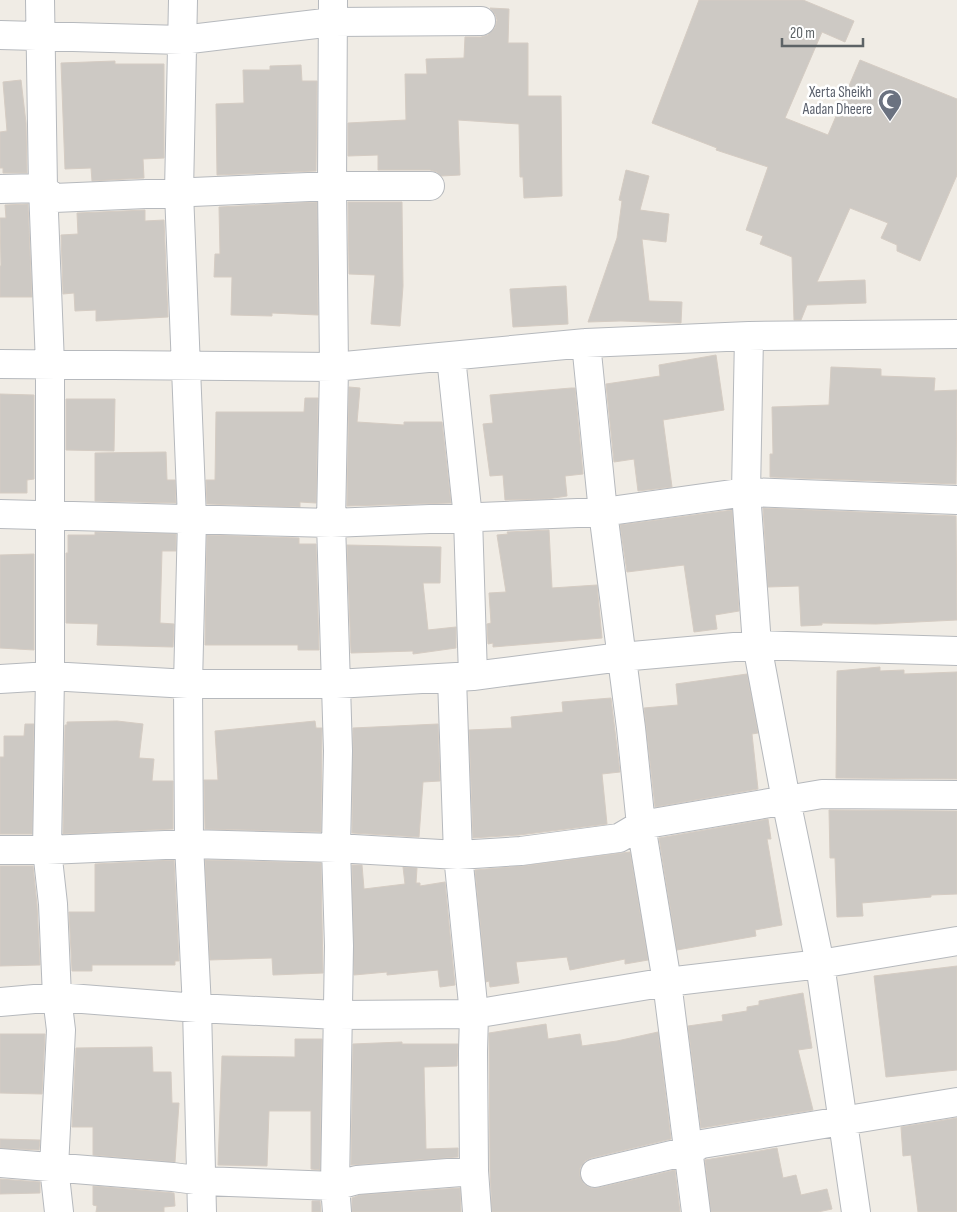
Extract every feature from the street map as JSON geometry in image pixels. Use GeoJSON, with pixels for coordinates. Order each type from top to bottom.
{"type":"FeatureCollection","features":[{"type":"Feature","properties":{"kind":"street"},"geometry":{"type":"LineString","coordinates":[[40,0],[43,188],[50,364],[50,676],[47,850],[53,904],[57,997],[61,1030],[54,1167],[59,1212]]}},
{"type":"Feature","properties":{"kind":"street"},"geometry":{"type":"LineString","coordinates":[[183,0],[179,192],[192,519],[188,684],[189,844],[197,1008],[203,1181],[202,1212]]}},
{"type":"Feature","properties":{"kind":"street"},"geometry":{"type":"LineString","coordinates":[[0,35],[182,40],[333,11],[481,21]]}},
{"type":"Feature","properties":{"kind":"street"},"geometry":{"type":"LineString","coordinates":[[333,11],[334,367],[331,523],[338,751],[336,848],[339,946],[336,1199]]}},
{"type":"Feature","properties":{"kind":"street"},"geometry":{"type":"LineString","coordinates":[[0,189],[43,188],[54,198],[332,186],[430,186]]}},
{"type":"Feature","properties":{"kind":"street"},"geometry":{"type":"LineString","coordinates":[[0,364],[334,367],[586,343],[749,336],[957,334]]}},
{"type":"Feature","properties":{"kind":"street"},"geometry":{"type":"LineString","coordinates":[[749,336],[746,492],[757,646],[820,964],[856,1212]]}},
{"type":"Feature","properties":{"kind":"street"},"geometry":{"type":"LineString","coordinates":[[586,343],[603,512],[632,738],[641,825],[667,982],[696,1212]]}},
{"type":"Feature","properties":{"kind":"street"},"geometry":{"type":"LineString","coordinates":[[451,357],[468,518],[458,854],[474,1014],[474,1171],[477,1212]]}},
{"type":"Feature","properties":{"kind":"street"},"geometry":{"type":"LineString","coordinates":[[0,514],[331,523],[603,512],[746,492],[957,500]]}},
{"type":"Feature","properties":{"kind":"street"},"geometry":{"type":"LineString","coordinates":[[0,679],[50,676],[188,684],[336,684],[463,677],[621,657],[757,646],[957,651]]}},
{"type":"Feature","properties":{"kind":"street"},"geometry":{"type":"LineString","coordinates":[[0,850],[189,844],[458,854],[521,852],[620,838],[641,825],[822,794],[957,795]]}},
{"type":"Feature","properties":{"kind":"street"},"geometry":{"type":"LineString","coordinates":[[0,1002],[57,997],[197,1008],[337,1015],[474,1014],[667,982],[820,964],[957,941]]}},
{"type":"Feature","properties":{"kind":"street"},"geometry":{"type":"LineString","coordinates":[[595,1173],[688,1152],[702,1144],[957,1102]]}},
{"type":"Feature","properties":{"kind":"street"},"geometry":{"type":"LineString","coordinates":[[0,1164],[172,1177],[336,1199],[357,1180],[474,1171]]}},
{"type":"Feature","properties":{"kind":"building"},"geometry":{"type":"Polygon","coordinates":[[[699,0],[803,0],[854,21],[845,42],[822,32],[785,118],[828,135],[860,60],[957,99],[957,175],[920,261],[897,251],[897,245],[881,238],[888,223],[850,208],[817,282],[865,280],[866,303],[807,305],[801,320],[794,320],[792,257],[760,244],[763,236],[746,230],[768,167],[716,150],[717,148],[652,123],[699,0]]]}},
{"type":"Feature","properties":{"kind":"building"},"geometry":{"type":"Polygon","coordinates":[[[490,8],[509,9],[508,43],[528,43],[528,96],[561,96],[562,196],[524,198],[523,177],[520,177],[519,124],[458,120],[460,175],[441,176],[437,172],[430,170],[378,170],[378,155],[348,156],[348,123],[406,120],[405,74],[427,74],[426,59],[464,58],[465,37],[488,35],[495,28],[497,20],[490,8]]]}},
{"type":"Feature","properties":{"kind":"building"},"geometry":{"type":"Polygon","coordinates":[[[115,61],[115,64],[164,64],[164,158],[143,159],[144,178],[92,181],[91,168],[65,169],[61,63],[115,61]]]}},
{"type":"Feature","properties":{"kind":"building"},"geometry":{"type":"Polygon","coordinates":[[[301,65],[302,81],[317,81],[316,171],[217,175],[216,104],[244,103],[243,70],[270,70],[270,66],[301,65]]]}},
{"type":"Feature","properties":{"kind":"building"},"geometry":{"type":"Polygon","coordinates":[[[21,80],[26,123],[27,173],[3,173],[3,168],[0,168],[0,132],[7,131],[3,82],[21,80]]]}},
{"type":"Feature","properties":{"kind":"building"},"geometry":{"type":"Polygon","coordinates":[[[626,170],[649,176],[640,210],[669,214],[666,242],[642,239],[649,301],[682,302],[681,323],[588,322],[617,238],[622,201],[619,200],[626,170]]]}},
{"type":"Feature","properties":{"kind":"building"},"geometry":{"type":"Polygon","coordinates":[[[317,202],[318,315],[272,313],[272,316],[231,315],[232,277],[214,277],[215,254],[220,254],[219,207],[317,202]]]}},
{"type":"Feature","properties":{"kind":"building"},"geometry":{"type":"Polygon","coordinates":[[[348,202],[402,202],[403,286],[400,326],[371,324],[375,275],[349,274],[348,202]]]}},
{"type":"Feature","properties":{"kind":"building"},"geometry":{"type":"Polygon","coordinates":[[[28,204],[32,297],[0,297],[0,218],[6,218],[5,205],[28,204]]]}},
{"type":"Feature","properties":{"kind":"building"},"geometry":{"type":"Polygon","coordinates":[[[145,210],[145,221],[164,220],[168,317],[96,321],[96,310],[75,311],[74,293],[63,294],[61,235],[78,234],[77,213],[145,210]]]}},
{"type":"Feature","properties":{"kind":"building"},"geometry":{"type":"Polygon","coordinates":[[[566,286],[568,324],[513,327],[510,289],[566,286]]]}},
{"type":"Feature","properties":{"kind":"building"},"geometry":{"type":"Polygon","coordinates":[[[716,355],[724,410],[663,420],[672,487],[638,491],[634,459],[614,462],[606,384],[660,376],[659,365],[716,355]]]}},
{"type":"Feature","properties":{"kind":"building"},"geometry":{"type":"Polygon","coordinates":[[[831,367],[881,369],[881,376],[935,378],[934,391],[957,390],[956,484],[770,477],[770,454],[773,454],[772,407],[829,405],[831,367]]]}},
{"type":"Feature","properties":{"kind":"building"},"geometry":{"type":"Polygon","coordinates":[[[349,387],[360,388],[357,422],[404,425],[404,422],[442,422],[451,503],[347,506],[349,387]]]}},
{"type":"Feature","properties":{"kind":"building"},"geometry":{"type":"Polygon","coordinates":[[[575,388],[583,474],[565,476],[567,496],[547,499],[505,500],[503,475],[490,476],[483,424],[493,423],[490,395],[575,388]]]}},
{"type":"Feature","properties":{"kind":"building"},"geometry":{"type":"Polygon","coordinates":[[[0,394],[34,395],[34,479],[27,480],[27,493],[0,493],[0,394]]]}},
{"type":"Feature","properties":{"kind":"building"},"geometry":{"type":"Polygon","coordinates":[[[305,398],[318,398],[316,503],[300,502],[300,507],[207,504],[206,480],[215,480],[216,412],[304,412],[305,398]]]}},
{"type":"Feature","properties":{"kind":"building"},"geometry":{"type":"Polygon","coordinates":[[[66,399],[115,399],[114,451],[66,450],[66,399]]]}},
{"type":"Feature","properties":{"kind":"building"},"geometry":{"type":"Polygon","coordinates":[[[166,452],[167,480],[175,480],[176,503],[95,501],[95,453],[166,452]]]}},
{"type":"Feature","properties":{"kind":"building"},"geometry":{"type":"Polygon","coordinates":[[[763,508],[956,516],[957,620],[876,624],[822,623],[822,625],[801,626],[799,586],[768,587],[763,508]]]}},
{"type":"Feature","properties":{"kind":"building"},"geometry":{"type":"Polygon","coordinates":[[[732,510],[739,611],[715,615],[717,629],[694,632],[684,565],[627,572],[620,525],[732,510]]]}},
{"type":"Feature","properties":{"kind":"building"},"geometry":{"type":"Polygon","coordinates":[[[549,530],[552,588],[597,585],[602,638],[493,647],[493,643],[488,644],[487,624],[491,623],[489,593],[506,592],[497,535],[508,534],[507,532],[549,530]]]}},
{"type":"Feature","properties":{"kind":"building"},"geometry":{"type":"Polygon","coordinates":[[[95,532],[176,534],[176,551],[162,551],[160,623],[174,624],[173,647],[97,645],[98,624],[66,623],[66,553],[68,553],[68,535],[95,535],[95,532]]]}},
{"type":"Feature","properties":{"kind":"building"},"geometry":{"type":"Polygon","coordinates":[[[207,535],[299,538],[299,544],[316,544],[319,650],[298,650],[298,645],[205,645],[207,535]]]}},
{"type":"Feature","properties":{"kind":"building"},"geometry":{"type":"Polygon","coordinates":[[[347,545],[441,547],[440,583],[423,583],[428,630],[456,627],[456,648],[413,654],[413,651],[351,653],[347,545]]]}},
{"type":"Feature","properties":{"kind":"building"},"geometry":{"type":"Polygon","coordinates":[[[34,554],[34,650],[0,648],[0,555],[34,554]]]}},
{"type":"Feature","properties":{"kind":"building"},"geometry":{"type":"Polygon","coordinates":[[[880,667],[880,671],[904,670],[904,674],[957,672],[957,779],[836,778],[837,671],[880,667]]]}},
{"type":"Feature","properties":{"kind":"building"},"geometry":{"type":"Polygon","coordinates":[[[747,674],[758,733],[752,734],[758,789],[655,807],[644,708],[678,705],[676,684],[747,674]]]}},
{"type":"Feature","properties":{"kind":"building"},"geometry":{"type":"Polygon","coordinates":[[[611,698],[620,772],[602,774],[607,824],[519,835],[473,838],[469,730],[512,728],[511,717],[563,712],[562,702],[611,698]]]}},
{"type":"Feature","properties":{"kind":"building"},"geometry":{"type":"Polygon","coordinates":[[[117,721],[143,724],[139,758],[154,759],[152,781],[173,781],[173,829],[63,834],[65,725],[67,725],[67,722],[117,721]]]}},
{"type":"Feature","properties":{"kind":"building"},"geometry":{"type":"Polygon","coordinates":[[[315,721],[316,728],[322,728],[321,832],[205,829],[204,780],[218,780],[215,731],[315,721]]]}},
{"type":"Feature","properties":{"kind":"building"},"geometry":{"type":"Polygon","coordinates":[[[25,724],[34,724],[32,834],[0,834],[0,757],[4,757],[4,736],[24,736],[25,724]]]}},
{"type":"Feature","properties":{"kind":"building"},"geometry":{"type":"Polygon","coordinates":[[[438,724],[440,781],[423,782],[419,837],[352,833],[353,728],[438,724]]]}},
{"type":"Feature","properties":{"kind":"building"},"geometry":{"type":"Polygon","coordinates":[[[829,810],[957,811],[957,894],[862,903],[863,916],[837,917],[835,858],[830,858],[829,810]]]}},
{"type":"Feature","properties":{"kind":"building"},"geometry":{"type":"Polygon","coordinates":[[[768,819],[771,839],[767,839],[782,925],[755,930],[756,936],[677,950],[659,838],[768,819]]]}},
{"type":"Feature","properties":{"kind":"building"},"geometry":{"type":"Polygon","coordinates":[[[630,852],[648,960],[625,964],[625,959],[570,970],[567,957],[516,962],[519,983],[490,987],[489,981],[486,982],[475,870],[523,866],[630,852]]]}},
{"type":"Feature","properties":{"kind":"building"},"geometry":{"type":"Polygon","coordinates":[[[174,860],[179,961],[175,961],[175,965],[92,965],[92,971],[72,971],[69,912],[95,912],[95,864],[174,860]]]}},
{"type":"Feature","properties":{"kind":"building"},"geometry":{"type":"Polygon","coordinates":[[[205,860],[321,863],[323,973],[273,975],[272,958],[210,960],[205,860]]]}},
{"type":"Feature","properties":{"kind":"building"},"geometry":{"type":"Polygon","coordinates":[[[352,865],[362,865],[364,889],[405,884],[403,867],[417,868],[416,883],[420,883],[420,886],[445,882],[455,985],[440,987],[438,970],[387,975],[387,972],[354,975],[352,865]]]}},
{"type":"Feature","properties":{"kind":"building"},"geometry":{"type":"Polygon","coordinates":[[[0,866],[33,866],[40,965],[0,966],[0,866]]]}},
{"type":"Feature","properties":{"kind":"building"},"geometry":{"type":"Polygon","coordinates":[[[957,966],[957,1070],[886,1077],[874,976],[957,966]]]}},
{"type":"Feature","properties":{"kind":"building"},"geometry":{"type":"Polygon","coordinates":[[[803,993],[812,1048],[798,1050],[813,1110],[701,1128],[688,1026],[723,1021],[722,1015],[747,1011],[747,1007],[759,1005],[759,1001],[803,993]]]}},
{"type":"Feature","properties":{"kind":"building"},"geometry":{"type":"Polygon","coordinates":[[[546,1024],[548,1039],[580,1034],[582,1046],[658,1032],[671,1139],[591,1158],[585,1161],[580,1168],[580,1176],[584,1184],[591,1188],[598,1188],[675,1170],[680,1212],[492,1212],[489,1033],[546,1024]]]}},
{"type":"Feature","properties":{"kind":"building"},"geometry":{"type":"Polygon","coordinates":[[[0,1034],[45,1034],[42,1094],[0,1093],[0,1034]]]}},
{"type":"Feature","properties":{"kind":"building"},"geometry":{"type":"Polygon","coordinates":[[[295,1039],[322,1039],[320,1170],[311,1169],[311,1111],[269,1111],[267,1166],[218,1165],[222,1056],[295,1057],[295,1039]]]}},
{"type":"Feature","properties":{"kind":"building"},"geometry":{"type":"Polygon","coordinates":[[[402,1042],[402,1044],[458,1044],[457,1066],[424,1067],[426,1149],[458,1148],[458,1157],[351,1165],[353,1044],[402,1042]]]}},
{"type":"Feature","properties":{"kind":"building"},"geometry":{"type":"Polygon","coordinates":[[[152,1047],[153,1072],[171,1072],[172,1103],[179,1103],[175,1162],[93,1155],[93,1127],[72,1127],[76,1048],[152,1047]]]}},
{"type":"Feature","properties":{"kind":"building"},"geometry":{"type":"Polygon","coordinates":[[[957,1118],[957,1212],[918,1212],[911,1155],[903,1156],[901,1127],[957,1118]]]}},
{"type":"Feature","properties":{"kind":"building"},"geometry":{"type":"Polygon","coordinates":[[[0,1139],[40,1140],[39,1150],[0,1148],[0,1139]]]}},
{"type":"Feature","properties":{"kind":"building"},"geometry":{"type":"Polygon","coordinates":[[[777,1148],[783,1178],[796,1175],[801,1195],[827,1189],[832,1209],[818,1212],[711,1212],[705,1160],[777,1148]]]}},
{"type":"Feature","properties":{"kind":"building"},"geometry":{"type":"Polygon","coordinates":[[[0,1179],[40,1182],[40,1193],[0,1194],[0,1179]]]}},
{"type":"Feature","properties":{"kind":"building"},"geometry":{"type":"Polygon","coordinates":[[[93,1186],[174,1193],[175,1206],[164,1207],[164,1212],[96,1212],[97,1206],[93,1205],[93,1186]]]}},
{"type":"Feature","properties":{"kind":"building"},"geometry":{"type":"Polygon","coordinates":[[[460,1188],[461,1212],[352,1212],[352,1198],[360,1195],[460,1188]]]}},
{"type":"Feature","properties":{"kind":"building"},"geometry":{"type":"Polygon","coordinates":[[[312,1201],[320,1201],[321,1212],[312,1212],[312,1201]]]}},
{"type":"Feature","properties":{"kind":"place","name":"Xerta Sheikh Aadan Dheere"},"geometry":{"type":"Point","coordinates":[890,122]}}]}
